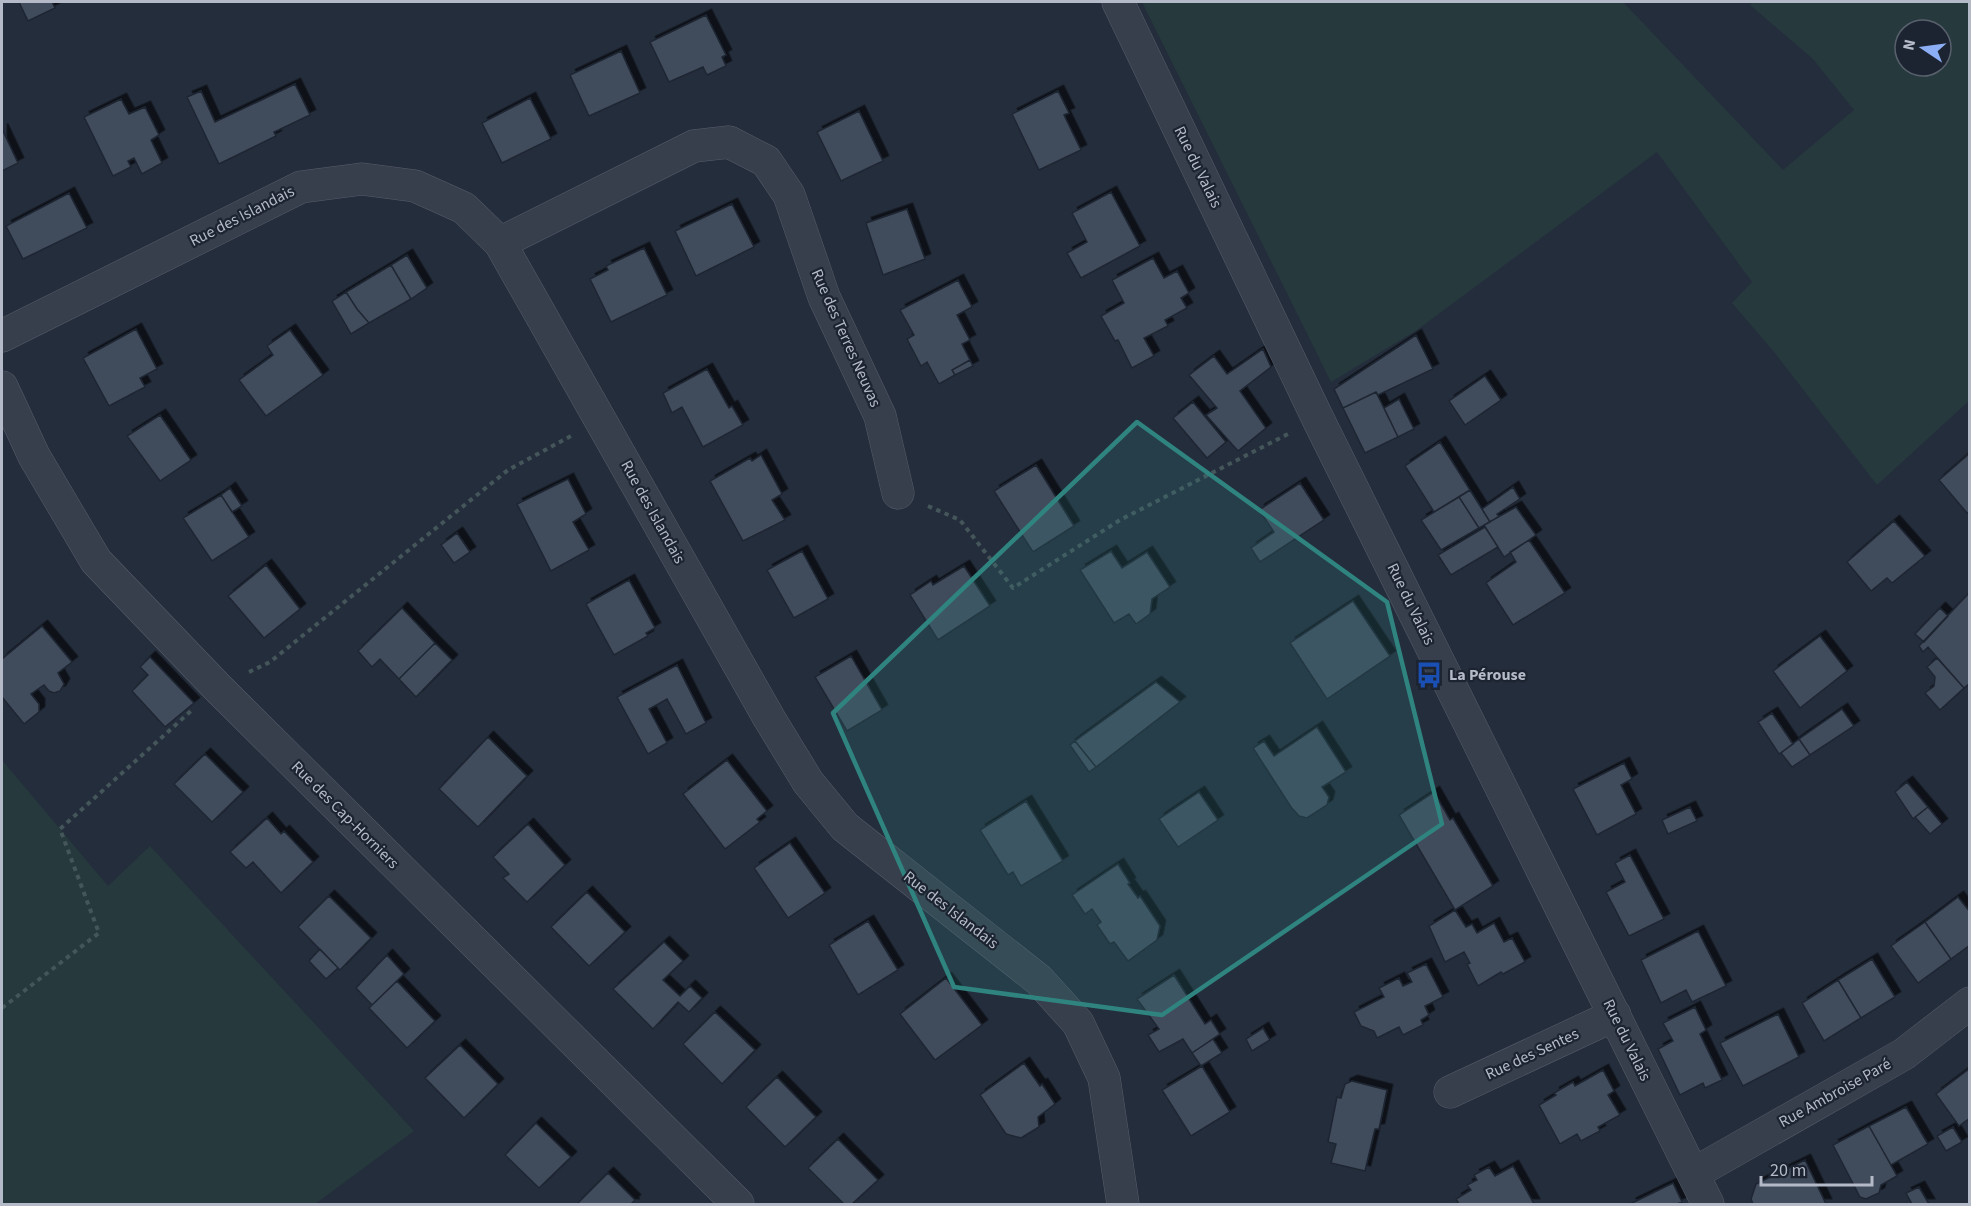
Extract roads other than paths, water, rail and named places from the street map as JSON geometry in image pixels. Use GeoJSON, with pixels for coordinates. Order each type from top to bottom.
{"type":"FeatureCollection","features":[{"type":"Feature","properties":{"kind":"street","name":"Rue du Valais"},"geometry":{"type":"LineString","coordinates":[[1118,2],[1318,419],[1708,1204]]}},
{"type":"Feature","properties":{"kind":"street","name":"Rue des Terres Neuvas"},"geometry":{"type":"LineString","coordinates":[[500,243],[694,146],[729,142],[766,161],[789,195],[824,297],[880,416],[898,493]]}},
{"type":"Feature","properties":{"kind":"street","name":"Rue des Islandais"},"geometry":{"type":"LineString","coordinates":[[2,336],[301,187],[362,179],[415,186],[464,208],[500,243],[769,718],[808,782],[845,827],[1039,980],[1078,1023],[1104,1078],[1123,1204]]}},
{"type":"Feature","properties":{"kind":"street","name":"Rue des Cap-Horniers"},"geometry":{"type":"LineString","coordinates":[[2,387],[34,456],[96,561],[218,688],[738,1204]]}},
{"type":"Feature","properties":{"kind":"street","name":"Rue Ambroise Paré"},"geometry":{"type":"LineString","coordinates":[[1693,1174],[1904,1054],[1970,1003]]}},
{"type":"Feature","properties":{"kind":"street","name":"Rue des Sentes"},"geometry":{"type":"LineString","coordinates":[[1450,1092],[1615,1015]]}},
{"type":"Feature","properties":{"kind":"place","name":"La Pérouse"},"geometry":{"type":"Point","coordinates":[1429,675]}}]}
